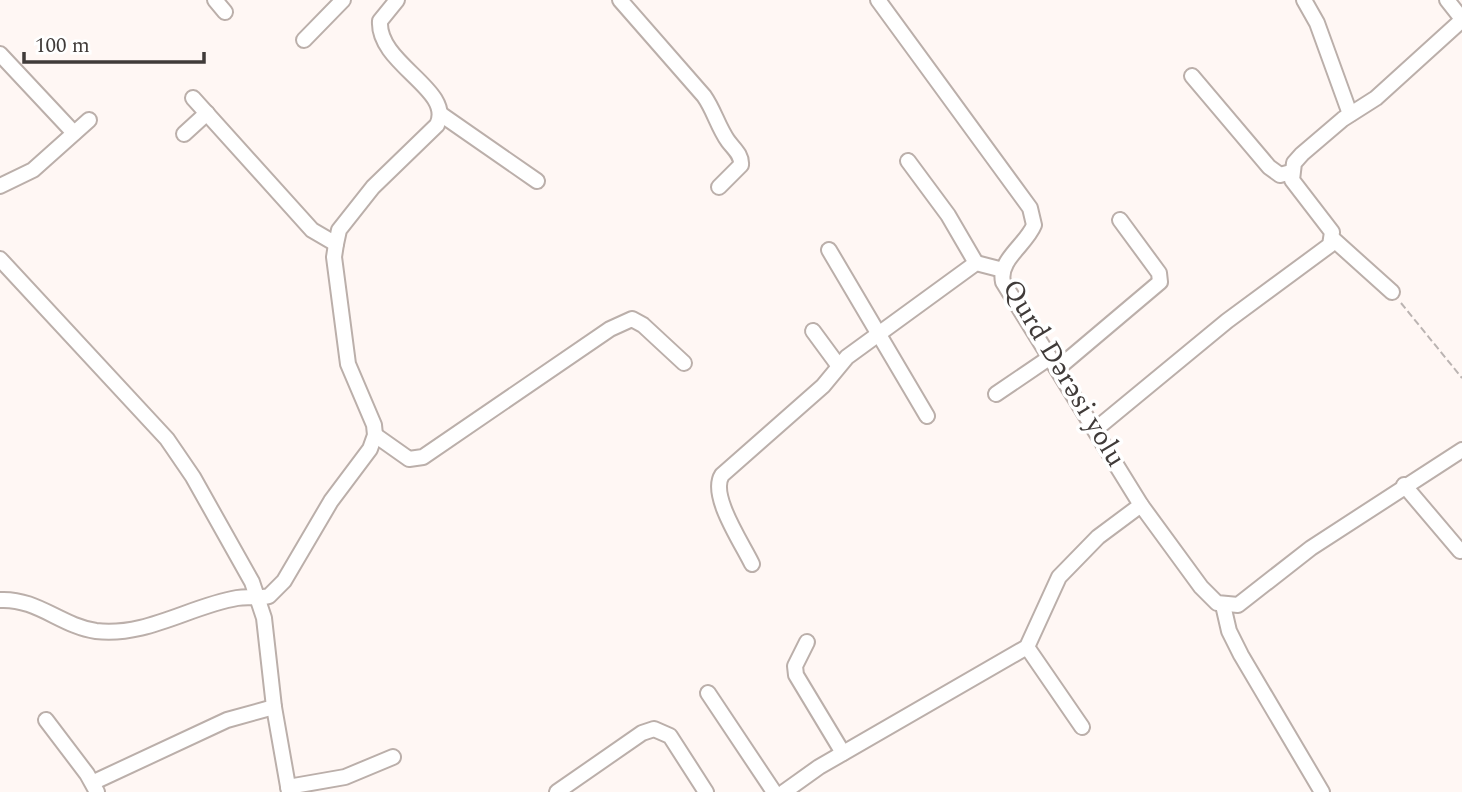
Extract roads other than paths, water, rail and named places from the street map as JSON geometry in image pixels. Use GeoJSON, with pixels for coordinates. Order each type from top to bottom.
{"type":"FeatureCollection","features":[{"type":"Feature","properties":{"kind":"street"},"geometry":{"type":"LineString","coordinates":[[215,0],[225,12]]}},
{"type":"Feature","properties":{"kind":"street"},"geometry":{"type":"LineString","coordinates":[[304,40],[343,0]]}},
{"type":"Feature","properties":{"kind":"street"},"geometry":{"type":"LineString","coordinates":[[374,0],[386,12]]}},
{"type":"Feature","properties":{"kind":"street"},"geometry":{"type":"LineString","coordinates":[[0,600],[30,602],[79,626],[115,632],[136,629],[236,598],[259,599],[270,596],[284,581],[331,501],[370,449],[375,435],[374,425],[348,364],[334,257],[339,230],[373,187],[437,125],[442,116],[441,108],[432,95],[382,42],[380,21],[397,0]]}},
{"type":"Feature","properties":{"kind":"street"},"geometry":{"type":"LineString","coordinates":[[620,0],[704,96],[725,137],[742,159],[741,165],[719,187]]}},
{"type":"Feature","properties":{"kind":"street","name":"Qurd Dərəsi yolu"},"geometry":{"type":"LineString","coordinates":[[878,0],[1034,217],[1031,233],[1003,271],[1003,282],[1141,505],[1201,587],[1223,605]]}},
{"type":"Feature","properties":{"kind":"street"},"geometry":{"type":"LineString","coordinates":[[1304,0],[1317,23],[1350,114]]}},
{"type":"Feature","properties":{"kind":"street"},"geometry":{"type":"LineString","coordinates":[[1192,76],[1269,167],[1280,175],[1291,172],[1302,154],[1350,114],[1376,99],[1462,20],[1447,0]]}},
{"type":"Feature","properties":{"kind":"street"},"geometry":{"type":"LineString","coordinates":[[0,54],[74,133]]}},
{"type":"Feature","properties":{"kind":"street"},"geometry":{"type":"LineString","coordinates":[[193,97],[312,230],[336,244]]}},
{"type":"Feature","properties":{"kind":"street"},"geometry":{"type":"LineString","coordinates":[[184,134],[207,113]]}},
{"type":"Feature","properties":{"kind":"street"},"geometry":{"type":"LineString","coordinates":[[442,116],[537,181]]}},
{"type":"Feature","properties":{"kind":"street"},"geometry":{"type":"LineString","coordinates":[[0,186],[23,177],[89,120]]}},
{"type":"Feature","properties":{"kind":"street"},"geometry":{"type":"LineString","coordinates":[[908,161],[934,195],[976,263],[1003,271]]}},
{"type":"Feature","properties":{"kind":"street"},"geometry":{"type":"LineString","coordinates":[[1291,172],[1297,188],[1328,225],[1333,239],[1392,292]]}},
{"type":"Feature","properties":{"kind":"street"},"geometry":{"type":"LineString","coordinates":[[996,394],[1053,363],[1160,282],[1159,273],[1120,220]]}},
{"type":"Feature","properties":{"kind":"street"},"geometry":{"type":"LineString","coordinates":[[1096,429],[1227,321],[1326,249],[1333,239]]}},
{"type":"Feature","properties":{"kind":"street"},"geometry":{"type":"LineString","coordinates":[[828,250],[927,416]]}},
{"type":"Feature","properties":{"kind":"street"},"geometry":{"type":"LineString","coordinates":[[0,259],[167,439],[217,519],[259,599],[289,790],[345,777],[393,757]]}},
{"type":"Feature","properties":{"kind":"street"},"geometry":{"type":"LineString","coordinates":[[752,564],[719,498],[718,482],[823,386],[838,365],[976,263]]}},
{"type":"Feature","properties":{"kind":"street"},"geometry":{"type":"LineString","coordinates":[[375,435],[386,440],[409,459],[423,457],[610,329],[632,319],[643,325],[684,363]]}},
{"type":"Feature","properties":{"kind":"street"},"geometry":{"type":"LineString","coordinates":[[813,331],[838,365]]}},
{"type":"Feature","properties":{"kind":"street"},"geometry":{"type":"LineString","coordinates":[[1322,792],[1241,655],[1229,631],[1223,605],[1238,605],[1311,548],[1404,485],[1462,450]]}},
{"type":"Feature","properties":{"kind":"street"},"geometry":{"type":"LineString","coordinates":[[1404,485],[1460,551]]}},
{"type":"Feature","properties":{"kind":"street"},"geometry":{"type":"LineString","coordinates":[[784,792],[843,753],[1027,647],[1059,577],[1098,537],[1141,505]]}},
{"type":"Feature","properties":{"kind":"street"},"geometry":{"type":"LineString","coordinates":[[807,642],[795,666],[796,675],[843,753]]}},
{"type":"Feature","properties":{"kind":"street"},"geometry":{"type":"LineString","coordinates":[[1027,647],[1082,727]]}},
{"type":"Feature","properties":{"kind":"street"},"geometry":{"type":"LineString","coordinates":[[708,693],[774,792]]}},
{"type":"Feature","properties":{"kind":"street"},"geometry":{"type":"LineString","coordinates":[[46,720],[95,787],[198,732],[253,711],[274,707]]}},
{"type":"Feature","properties":{"kind":"street"},"geometry":{"type":"LineString","coordinates":[[557,792],[642,733],[654,729],[670,736],[706,792]]}}]}
